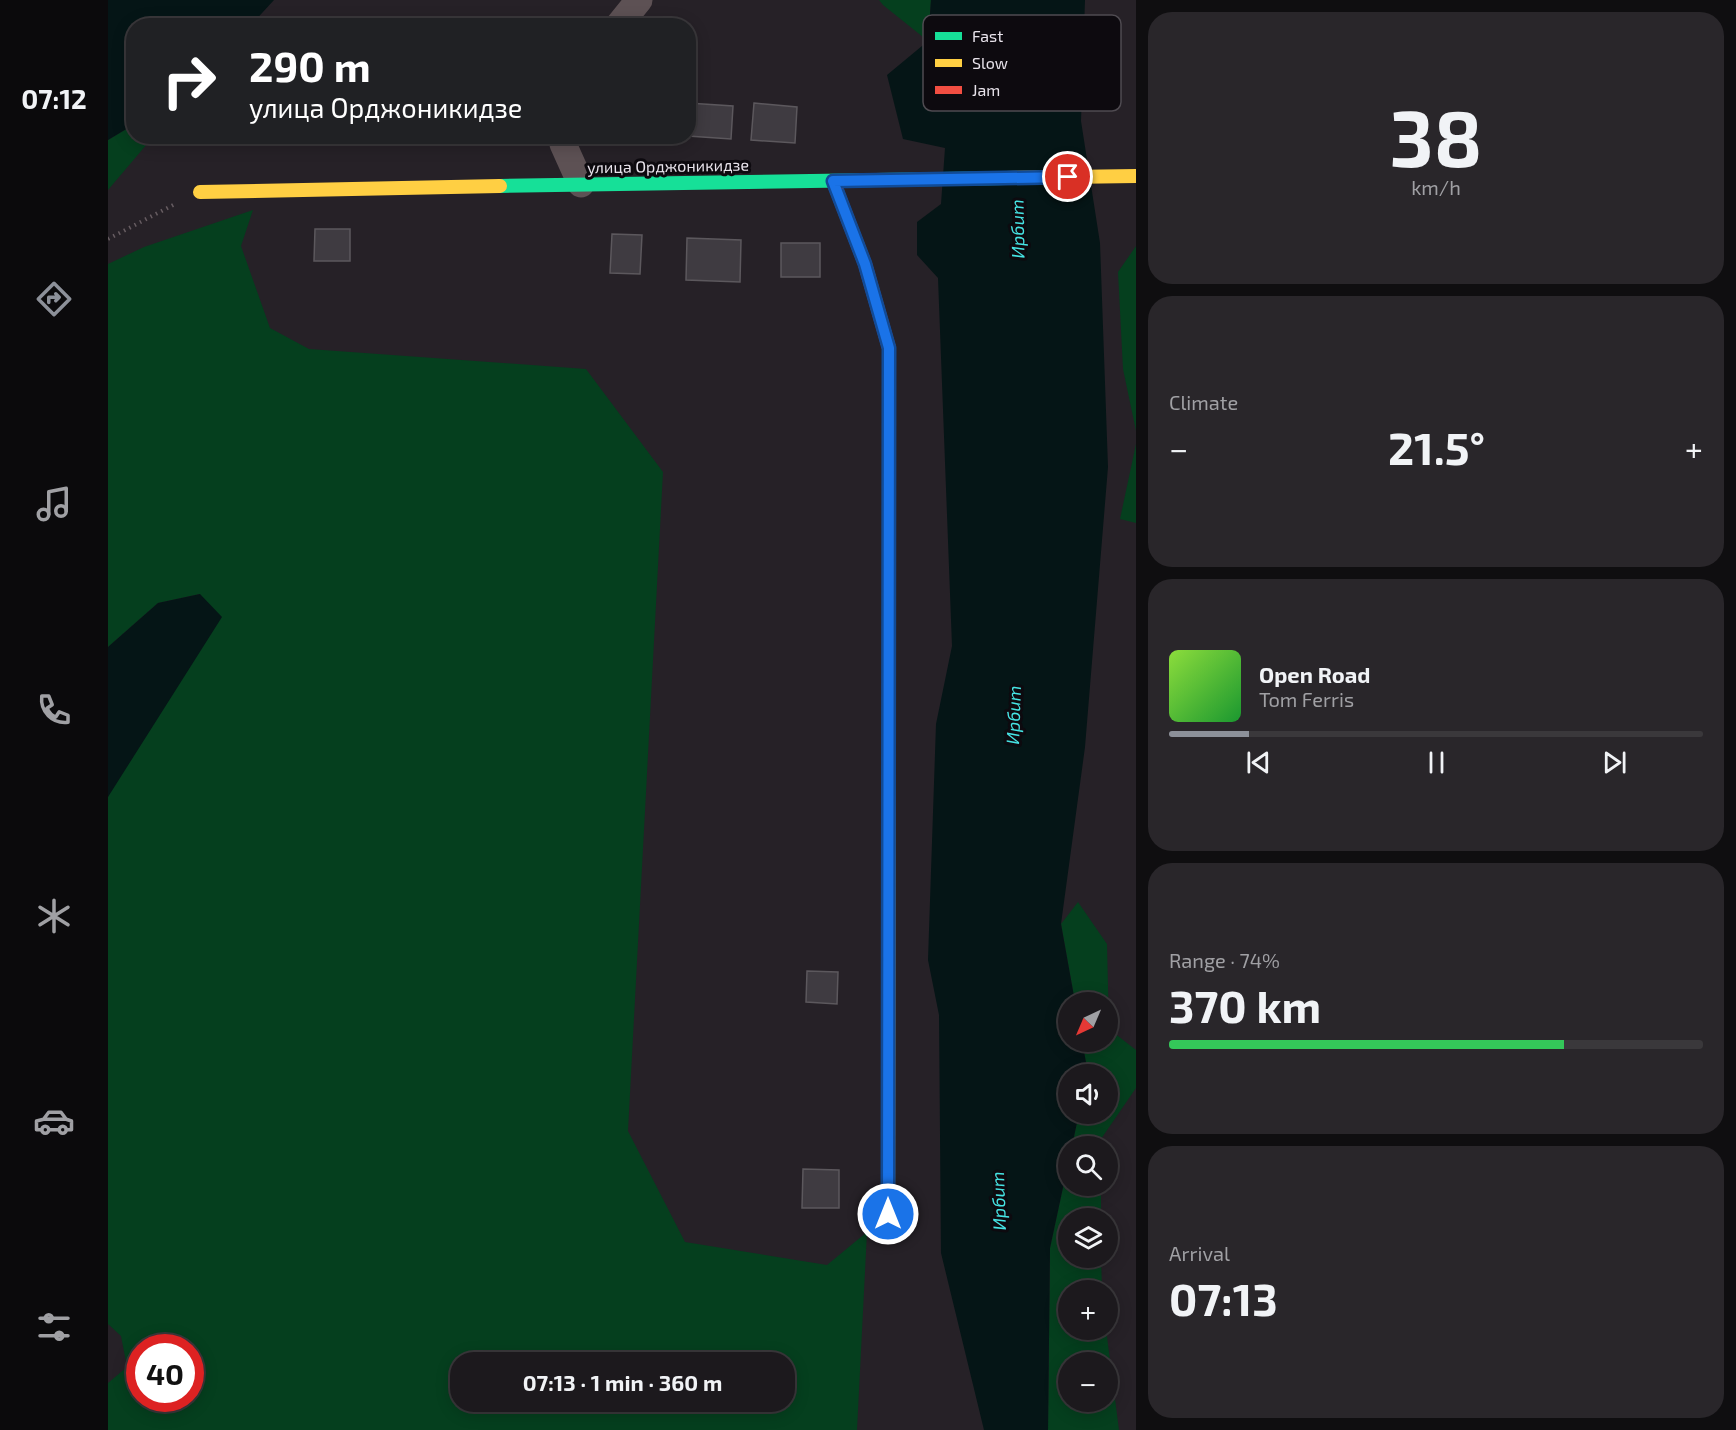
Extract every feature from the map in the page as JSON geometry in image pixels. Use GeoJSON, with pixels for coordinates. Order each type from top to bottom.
{"type":"FeatureCollection","features":[{"type":"Feature","properties":{"kind":"street"},"geometry":{"type":"LineString","coordinates":[[624,18],[639,0]]}},
{"type":"Feature","properties":{"kind":"street"},"geometry":{"type":"LineString","coordinates":[[563,144],[581,184]]}},
{"type":"Feature","properties":{"kind":"street","name":"улица Орджоникидзе"},"geometry":{"type":"LineString","coordinates":[[200,192],[1136,176]]}},
{"type":"Feature","properties":{"kind":"street"},"geometry":{"type":"LineString","coordinates":[[833,181],[865,264],[889,348],[888,1237]]}},
{"type":"Feature","properties":{"kind":"path"},"geometry":{"type":"LineString","coordinates":[[108,238],[200,192]]}},
{"type":"Feature","properties":{"kind":"green space"},"geometry":{"type":"Polygon","coordinates":[[[879,0],[931,0],[930,15],[923,15],[923,37],[879,0]]]}},
{"type":"Feature","properties":{"kind":"green space"},"geometry":{"type":"Polygon","coordinates":[[[126,129],[126,144],[147,144],[108,190],[108,140],[126,129]]]}},
{"type":"Feature","properties":{"kind":"green space"},"geometry":{"type":"Polygon","coordinates":[[[253,210],[241,246],[270,328],[309,349],[586,369],[663,472],[628,1131],[685,1242],[827,1265],[867,1232],[857,1430],[108,1430],[108,1383],[126,1368],[126,1412],[204,1412],[204,1334],[126,1334],[126,1362],[121,1336],[108,1324],[108,797],[200,594],[158,603],[108,647],[108,264],[144,247],[253,210]]]}},
{"type":"Feature","properties":{"kind":"green space"},"geometry":{"type":"Polygon","coordinates":[[[1136,246],[1136,431],[1123,369],[1118,272],[1136,246]]]}},
{"type":"Feature","properties":{"kind":"green space"},"geometry":{"type":"Polygon","coordinates":[[[1136,444],[1136,523],[1120,519],[1136,444]]]}},
{"type":"Feature","properties":{"kind":"green space"},"geometry":{"type":"Polygon","coordinates":[[[1078,902],[1107,944],[1108,992],[1073,992],[1061,924],[1078,902]]]}},
{"type":"Feature","properties":{"kind":"green space"},"geometry":{"type":"Polygon","coordinates":[[[1118,1036],[1136,1050],[1136,1088],[1118,1114],[1118,1064],[1086,1064],[1084,1052],[1118,1052],[1118,1036]]]}},
{"type":"Feature","properties":{"kind":"green space"},"geometry":{"type":"Polygon","coordinates":[[[1077,1124],[1111,1124],[1103,1136],[1074,1136],[1077,1124]]]}},
{"type":"Feature","properties":{"kind":"green space"},"geometry":{"type":"Polygon","coordinates":[[[1061,1196],[1101,1196],[1101,1208],[1059,1208],[1061,1196]]]}},
{"type":"Feature","properties":{"kind":"green space"},"geometry":{"type":"Polygon","coordinates":[[[1058,1211],[1058,1268],[1101,1268],[1102,1280],[1058,1280],[1058,1340],[1107,1340],[1109,1352],[1058,1352],[1058,1412],[1117,1412],[1119,1430],[1048,1430],[1050,1248],[1058,1211]]]}},
{"type":"Feature","properties":{"kind":"water"},"geometry":{"type":"Polygon","coordinates":[[[108,0],[274,0],[257,18],[126,18],[126,129],[108,140],[108,0]]]}},
{"type":"Feature","properties":{"kind":"water"},"geometry":{"type":"Polygon","coordinates":[[[931,0],[1085,0],[1085,15],[930,15],[931,0]]]}},
{"type":"Feature","properties":{"kind":"water","name":"Ирбит"},"geometry":{"type":"Polygon","coordinates":[[[923,45],[923,111],[1081,111],[1100,243],[1108,467],[1085,747],[1061,924],[1073,992],[1058,992],[1058,1052],[1084,1052],[1086,1064],[1058,1064],[1058,1124],[1077,1124],[1074,1136],[1058,1136],[1058,1196],[1061,1196],[1050,1248],[1048,1430],[984,1430],[941,1253],[939,1015],[928,960],[936,724],[952,646],[938,278],[917,255],[917,222],[941,204],[945,148],[903,139],[887,75],[923,45]]]}},
{"type":"Feature","properties":{"kind":"water"},"geometry":{"type":"Polygon","coordinates":[[[200,594],[222,617],[108,797],[108,647],[158,603],[200,594]]]}},
{"type":"Feature","properties":{"kind":"building"},"geometry":{"type":"Polygon","coordinates":[[[754,103],[797,107],[795,143],[751,140],[754,103]]]}},
{"type":"Feature","properties":{"kind":"building"},"geometry":{"type":"Polygon","coordinates":[[[696,104],[733,106],[731,139],[696,137],[696,104]]]}},
{"type":"Feature","properties":{"kind":"building"},"geometry":{"type":"Polygon","coordinates":[[[315,229],[350,229],[350,261],[314,261],[315,229]]]}},
{"type":"Feature","properties":{"kind":"building"},"geometry":{"type":"Polygon","coordinates":[[[612,234],[642,235],[640,274],[610,273],[612,234]]]}},
{"type":"Feature","properties":{"kind":"building"},"geometry":{"type":"Polygon","coordinates":[[[687,238],[741,240],[740,282],[686,280],[687,238]]]}},
{"type":"Feature","properties":{"kind":"building"},"geometry":{"type":"Polygon","coordinates":[[[781,243],[820,243],[820,277],[781,277],[781,243]]]}},
{"type":"Feature","properties":{"kind":"building"},"geometry":{"type":"Polygon","coordinates":[[[807,971],[838,972],[837,1004],[806,1002],[807,971]]]}},
{"type":"Feature","properties":{"kind":"building"},"geometry":{"type":"Polygon","coordinates":[[[803,1169],[839,1170],[839,1208],[802,1208],[803,1169]]]}},
{"type":"Feature","properties":{"kind":"traffic: fast"},"geometry":{"type":"LineString","coordinates":[[500,186],[1006,178]]}},
{"type":"Feature","properties":{"kind":"traffic: fast"},"geometry":{"type":"LineString","coordinates":[[889,359],[889,718]]}},
{"type":"Feature","properties":{"kind":"traffic: slow"},"geometry":{"type":"LineString","coordinates":[[1006,178],[1136,176]]}},
{"type":"Feature","properties":{"kind":"traffic: slow"},"geometry":{"type":"LineString","coordinates":[[200,192],[500,186]]}},
{"type":"Feature","properties":{"kind":"traffic: slow"},"geometry":{"type":"LineString","coordinates":[[888,1237],[889,718]]}},
{"type":"Feature","properties":{"kind":"traffic: jam"},"geometry":{"type":"LineString","coordinates":[[833,181],[865,264],[889,348],[889,359]]}},
{"type":"Feature","properties":{"kind":"route"},"geometry":{"type":"LineString","coordinates":[[888,1214],[889,348],[865,264],[833,181],[1068,177]]}}]}
